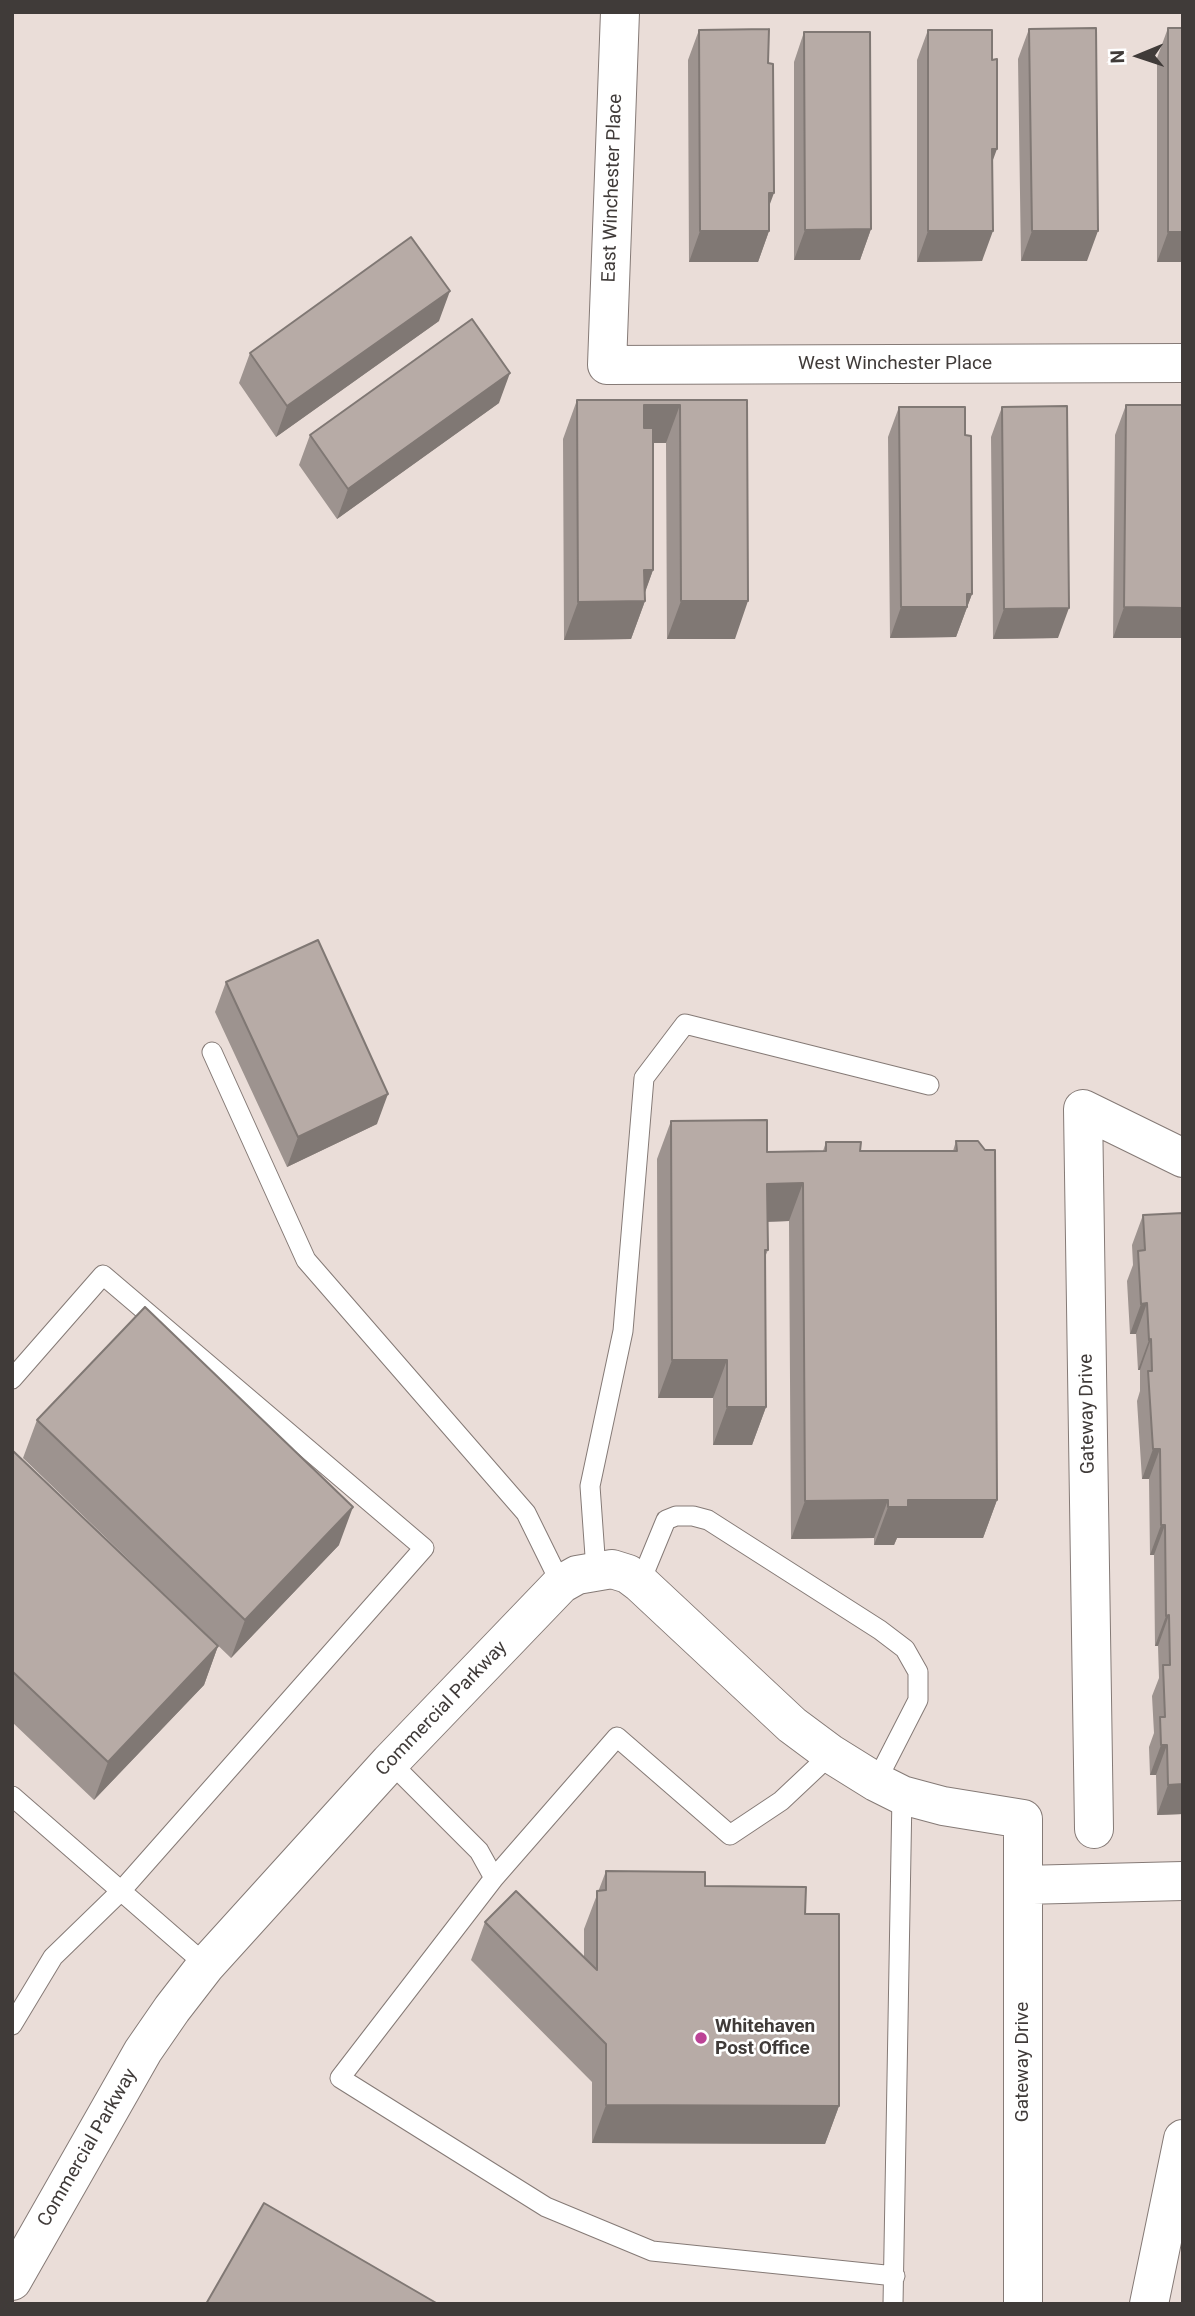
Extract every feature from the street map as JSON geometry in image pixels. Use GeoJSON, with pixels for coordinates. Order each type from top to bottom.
{"type":"FeatureCollection","features":[{"type":"Feature","properties":{"kind":"street","name":"East Winchester Place"},"geometry":{"type":"LineString","coordinates":[[607,365],[620,12]]}},
{"type":"Feature","properties":{"kind":"street","name":"West Winchester Place"},"geometry":{"type":"LineString","coordinates":[[607,365],[1183,363]]}},
{"type":"Feature","properties":{"kind":"street","name":"Gateway Drive"},"geometry":{"type":"LineString","coordinates":[[1094,1829],[1083,1109],[1183,1158]]}},
{"type":"Feature","properties":{"kind":"street"},"geometry":{"type":"LineString","coordinates":[[596,1570],[612,1569],[628,1574],[792,1725],[831,1754],[889,1788]]}},
{"type":"Feature","properties":{"kind":"street","name":"Commercial Parkway"},"geometry":{"type":"LineString","coordinates":[[12,2281],[143,2052],[206,1965],[390,1762],[561,1584],[577,1575],[596,1570]]}},
{"type":"Feature","properties":{"kind":"street","name":"Gateway Drive"},"geometry":{"type":"LineString","coordinates":[[889,1788],[943,1806],[1023,1819],[1023,2304]]}},
{"type":"Feature","properties":{"kind":"street"},"geometry":{"type":"LineString","coordinates":[[1023,1885],[1183,1881]]}},
{"type":"Feature","properties":{"kind":"street"},"geometry":{"type":"LineString","coordinates":[[1149,2304],[1183,2139]]}},
{"type":"Feature","properties":{"kind":"lane"},"geometry":{"type":"LineString","coordinates":[[596,1570],[590,1486],[623,1331],[644,1078],[685,1024],[929,1085]]}},
{"type":"Feature","properties":{"kind":"lane"},"geometry":{"type":"LineString","coordinates":[[212,1052],[306,1260],[526,1513],[561,1584]]}},
{"type":"Feature","properties":{"kind":"lane"},"geometry":{"type":"LineString","coordinates":[[12,1379],[103,1275],[424,1548],[121,1891],[53,1957],[12,2025]]}},
{"type":"Feature","properties":{"kind":"lane"},"geometry":{"type":"LineString","coordinates":[[640,1583],[666,1520],[676,1517],[708,1520],[880,1630],[905,1649],[918,1672],[918,1700],[889,1788],[895,2276],[893,2304]]}},
{"type":"Feature","properties":{"kind":"lane"},"geometry":{"type":"LineString","coordinates":[[831,1754],[781,1801],[730,1835],[617,1737],[494,1878],[340,2078],[546,2207],[652,2251],[895,2276]]}},
{"type":"Feature","properties":{"kind":"lane"},"geometry":{"type":"LineString","coordinates":[[390,1762],[479,1851],[494,1878]]}},
{"type":"Feature","properties":{"kind":"lane"},"geometry":{"type":"LineString","coordinates":[[12,1796],[206,1965]]}},
{"type":"Feature","properties":{"kind":"building"},"geometry":{"type":"Polygon","coordinates":[[[1096,28],[1098,231],[1032,231],[1029,29],[1096,28]]]}},
{"type":"Feature","properties":{"kind":"building"},"geometry":{"type":"Polygon","coordinates":[[[1168,28],[1183,28],[1183,232],[1168,232],[1168,28]]]}},
{"type":"Feature","properties":{"kind":"building"},"geometry":{"type":"Polygon","coordinates":[[[769,29],[768,63],[773,64],[774,193],[769,193],[769,231],[700,231],[699,30],[769,29]]]}},
{"type":"Feature","properties":{"kind":"building"},"geometry":{"type":"Polygon","coordinates":[[[928,30],[992,30],[992,60],[997,59],[997,149],[992,149],[993,231],[928,231],[928,30]]]}},
{"type":"Feature","properties":{"kind":"building"},"geometry":{"type":"Polygon","coordinates":[[[804,32],[870,32],[871,229],[805,230],[804,32]]]}},
{"type":"Feature","properties":{"kind":"building"},"geometry":{"type":"Polygon","coordinates":[[[411,237],[450,291],[287,406],[250,353],[411,237]]]}},
{"type":"Feature","properties":{"kind":"building"},"geometry":{"type":"Polygon","coordinates":[[[472,319],[510,373],[348,489],[310,435],[472,319]]]}},
{"type":"Feature","properties":{"kind":"building"},"geometry":{"type":"Polygon","coordinates":[[[577,400],[747,400],[748,601],[681,601],[680,405],[644,405],[644,428],[653,428],[653,570],[644,570],[645,601],[578,602],[577,400]]]}},
{"type":"Feature","properties":{"kind":"building"},"geometry":{"type":"Polygon","coordinates":[[[1126,405],[1183,405],[1183,608],[1124,607],[1126,405]]]}},
{"type":"Feature","properties":{"kind":"building"},"geometry":{"type":"Polygon","coordinates":[[[1067,406],[1069,608],[1004,609],[1002,407],[1067,406]]]}},
{"type":"Feature","properties":{"kind":"building"},"geometry":{"type":"Polygon","coordinates":[[[899,407],[965,407],[965,435],[971,436],[972,594],[967,594],[967,607],[901,607],[899,407]]]}},
{"type":"Feature","properties":{"kind":"building"},"geometry":{"type":"Polygon","coordinates":[[[318,940],[388,1094],[298,1137],[226,982],[318,940]]]}},
{"type":"Feature","properties":{"kind":"building"},"geometry":{"type":"Polygon","coordinates":[[[767,1120],[767,1152],[826,1151],[826,1142],[861,1142],[860,1151],[957,1151],[956,1141],[978,1141],[985,1150],[995,1150],[997,1500],[908,1500],[908,1507],[888,1507],[888,1500],[805,1501],[803,1183],[767,1184],[766,1407],[727,1407],[727,1360],[672,1360],[671,1121],[767,1120]]]}},
{"type":"Feature","properties":{"kind":"building"},"geometry":{"type":"Polygon","coordinates":[[[1183,1213],[1183,1784],[1168,1785],[1167,1745],[1161,1745],[1160,1717],[1165,1717],[1163,1665],[1170,1665],[1169,1615],[1166,1616],[1165,1525],[1161,1525],[1160,1449],[1153,1449],[1148,1371],[1152,1371],[1151,1339],[1149,1340],[1147,1303],[1141,1304],[1138,1251],[1145,1250],[1143,1215],[1183,1213]]]}},
{"type":"Feature","properties":{"kind":"building"},"geometry":{"type":"Polygon","coordinates":[[[145,1307],[353,1507],[245,1620],[37,1420],[145,1307]]]}},
{"type":"Feature","properties":{"kind":"building"},"geometry":{"type":"Polygon","coordinates":[[[12,1450],[218,1646],[108,1762],[12,1671],[12,1450]]]}},
{"type":"Feature","properties":{"kind":"building"},"geometry":{"type":"Polygon","coordinates":[[[606,1871],[705,1872],[705,1886],[806,1887],[805,1914],[839,1914],[839,2106],[606,2105],[606,2044],[485,1922],[516,1891],[597,1970],[597,1891],[606,1890],[606,1871]]]}},
{"type":"Feature","properties":{"kind":"building"},"geometry":{"type":"Polygon","coordinates":[[[264,2203],[438,2304],[206,2304],[264,2203]]]}},
{"type":"Feature","properties":{"kind":"place","name":"Whitehaven Post Office"},"geometry":{"type":"Point","coordinates":[701,2038]}}]}
